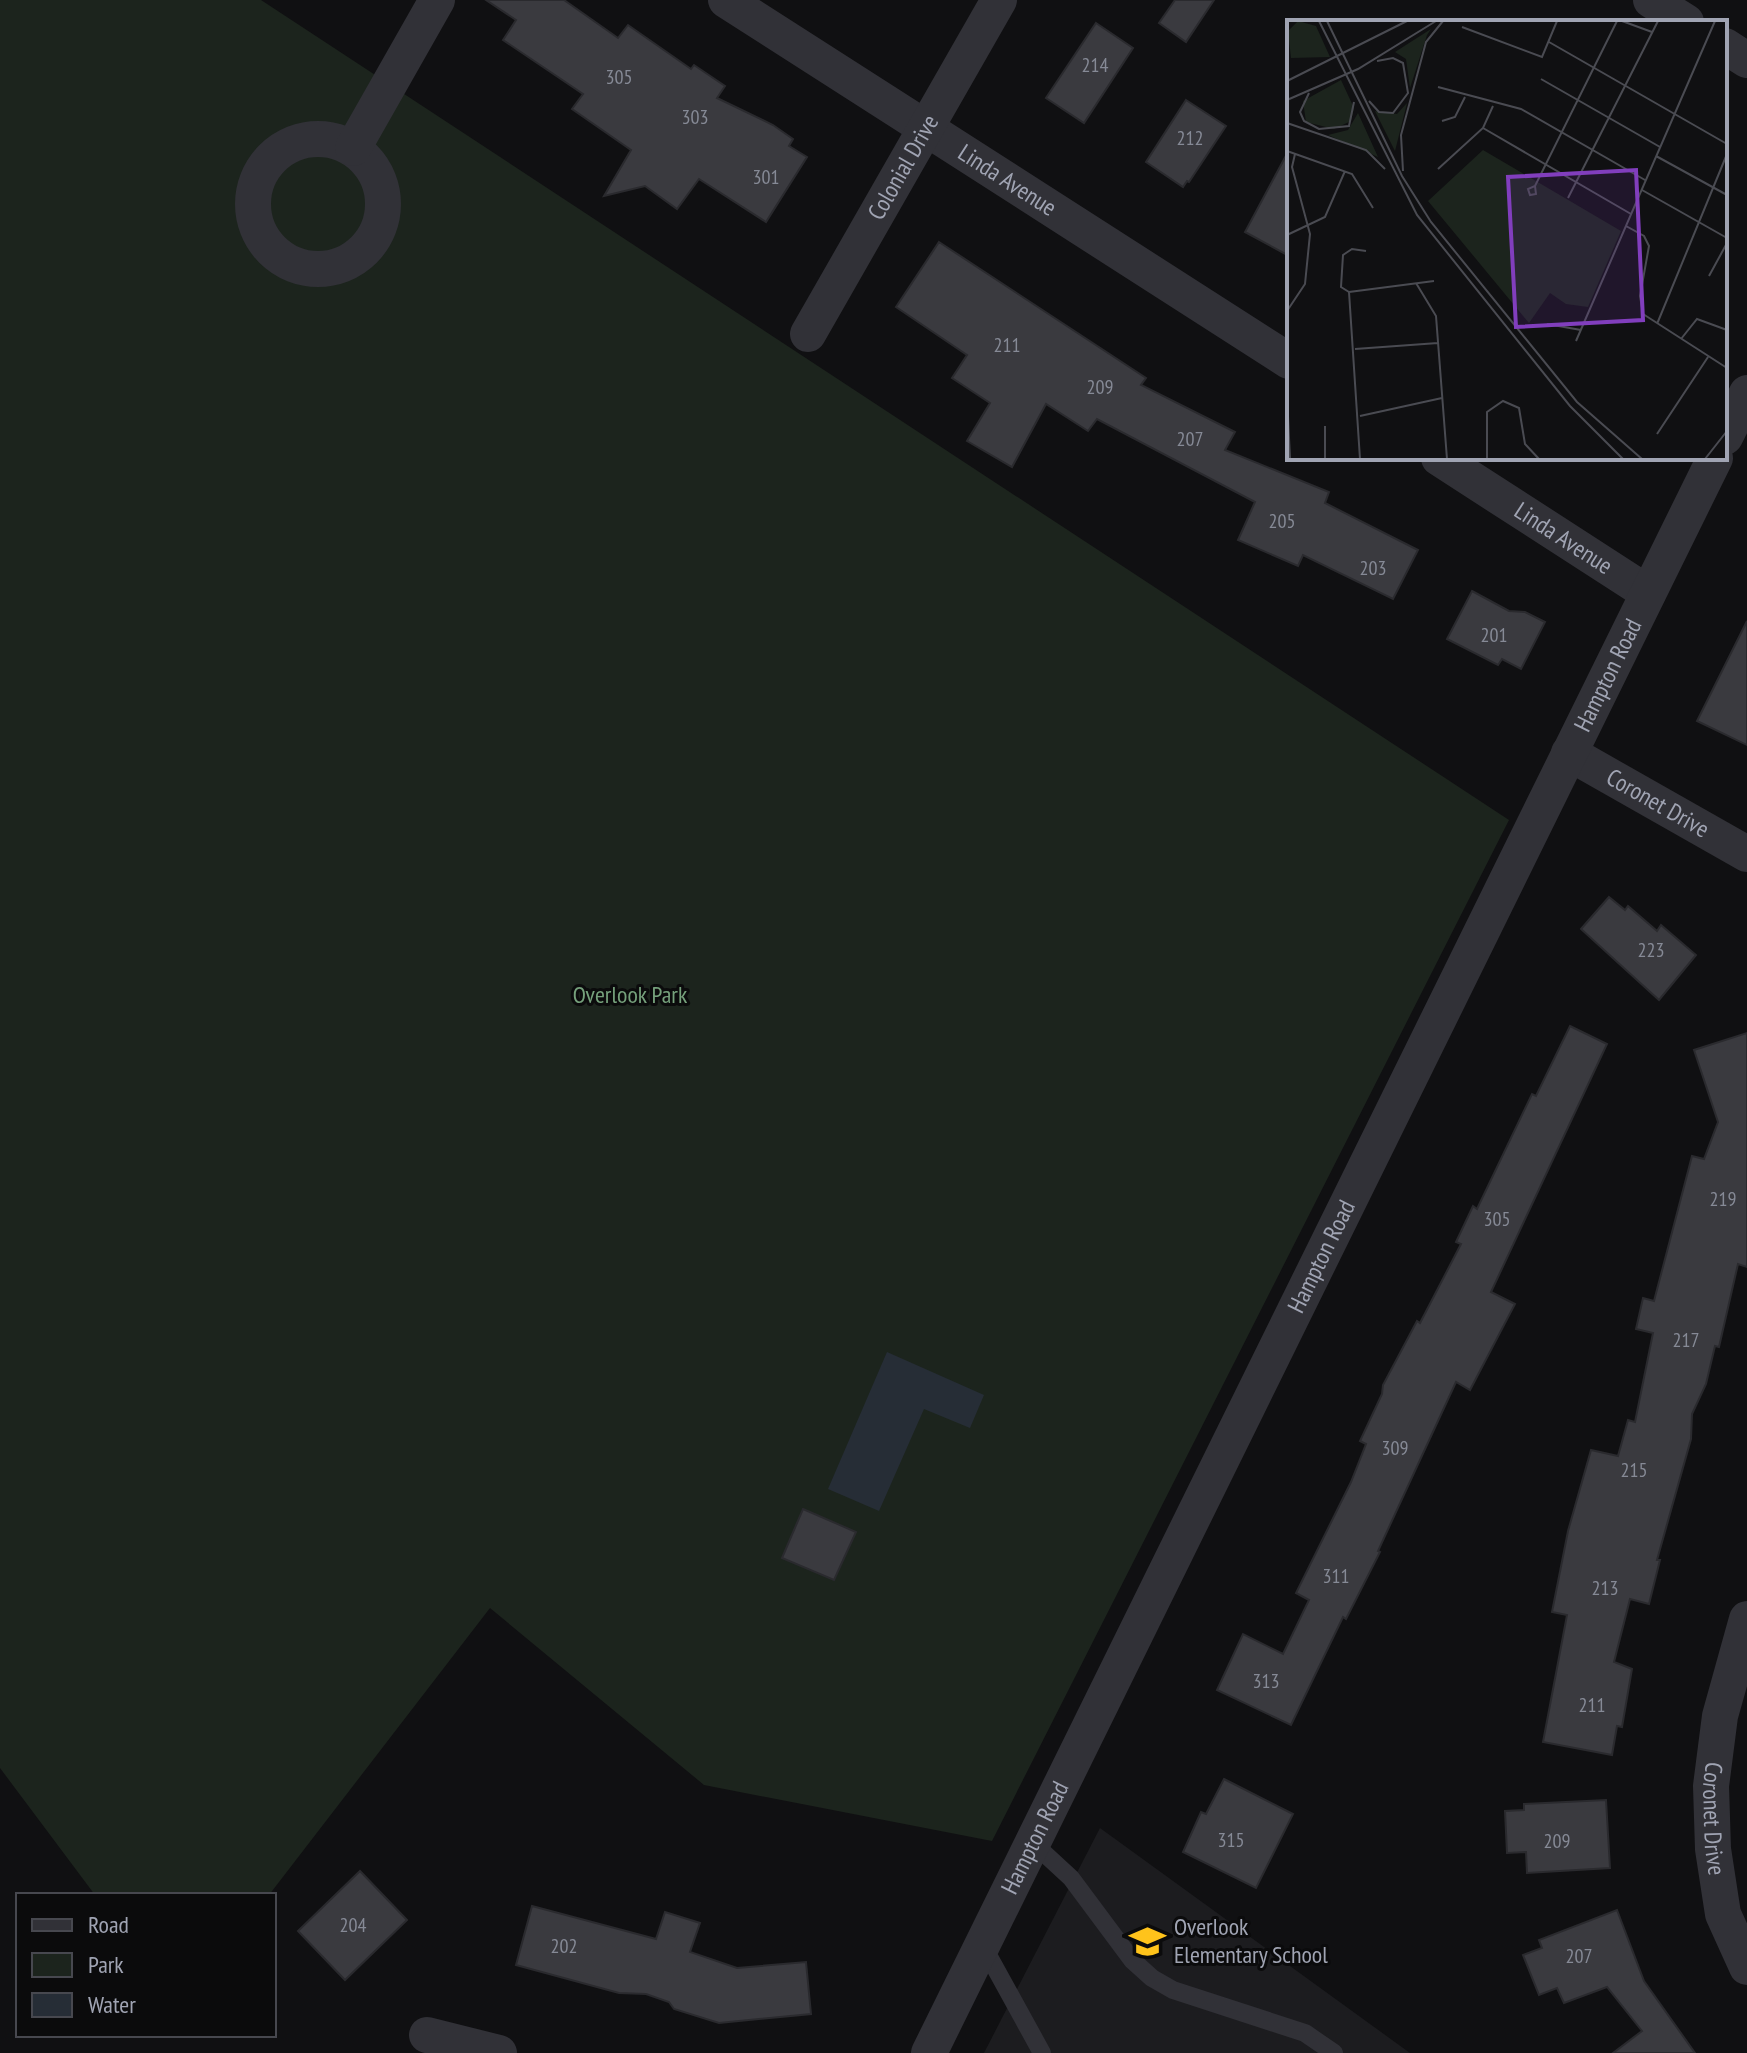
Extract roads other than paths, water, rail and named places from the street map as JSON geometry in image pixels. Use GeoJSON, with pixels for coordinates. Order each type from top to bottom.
{"type":"FeatureCollection","features":[{"type":"Feature","properties":{"kind":"street"},"geometry":{"type":"LineString","coordinates":[[353,148],[437,0]]}},
{"type":"Feature","properties":{"kind":"street","name":"Linda Avenue"},"geometry":{"type":"LineString","coordinates":[[726,0],[1287,360]]}},
{"type":"Feature","properties":{"kind":"street","name":"Colonial Drive"},"geometry":{"type":"LineString","coordinates":[[808,334],[999,0]]}},
{"type":"Feature","properties":{"kind":"street"},"geometry":{"type":"LineString","coordinates":[[1651,0],[1683,20]]}},
{"type":"Feature","properties":{"kind":"street"},"geometry":{"type":"LineString","coordinates":[[1727,47],[1747,60]]}},
{"type":"Feature","properties":{"kind":"street"},"geometry":{"type":"LineString","coordinates":[[1727,433],[1747,393]]}},
{"type":"Feature","properties":{"kind":"street","name":"Linda Avenue"},"geometry":{"type":"LineString","coordinates":[[1442,460],[1648,593]]}},
{"type":"Feature","properties":{"kind":"street","name":"Hampton Road"},"geometry":{"type":"LineString","coordinates":[[929,2053],[1714,460]]}},
{"type":"Feature","properties":{"kind":"street","name":"Coronet Drive"},"geometry":{"type":"LineString","coordinates":[[1569,753],[1747,854]]}},
{"type":"Feature","properties":{"kind":"street","name":"Coronet Drive"},"geometry":{"type":"LineString","coordinates":[[1747,1619],[1720,1716],[1711,1786],[1713,1849],[1723,1914],[1747,1967]]}},
{"type":"Feature","properties":{"kind":"street"},"geometry":{"type":"LineString","coordinates":[[427,2035],[499,2053]]}},
{"type":"Feature","properties":{"kind":"lane"},"geometry":{"type":"LineString","coordinates":[[1032,1842],[1071,1878],[1132,1960],[1152,1978],[1173,1990],[1305,2033],[1334,2053]]}},
{"type":"Feature","properties":{"kind":"lane"},"geometry":{"type":"LineString","coordinates":[[982,1944],[1042,2053]]}},
{"type":"Feature","properties":{"kind":"water"},"geometry":{"type":"Polygon","coordinates":[[[887,1352],[984,1395],[970,1428],[924,1409],[879,1511],[828,1489],[887,1352]]]}},
{"type":"Feature","properties":{"kind":"place","name":"Overlook Elementary School"},"geometry":{"type":"Point","coordinates":[1148,1941]}},
{"type":"Feature","properties":{"kind":"park label","name":"Overlook Park"},"geometry":{"type":"Point","coordinates":[630,995]}}]}
